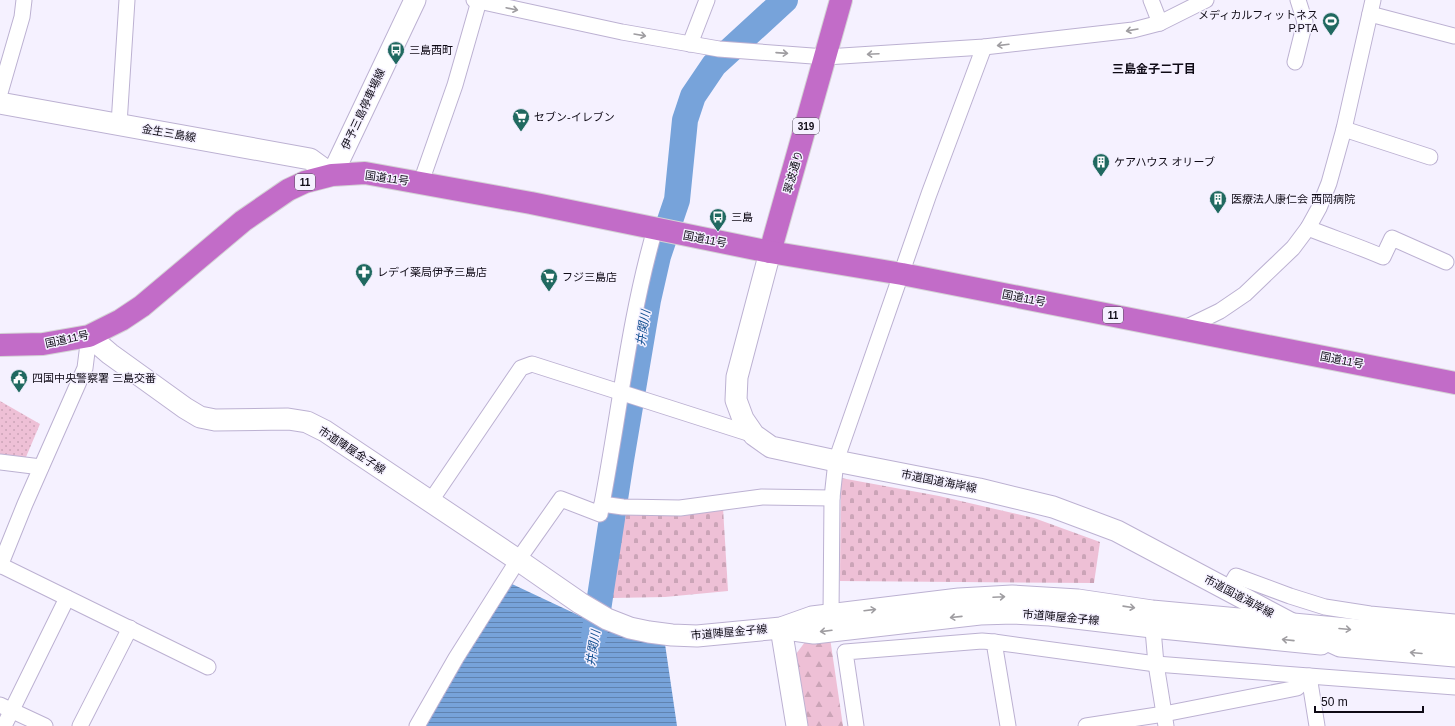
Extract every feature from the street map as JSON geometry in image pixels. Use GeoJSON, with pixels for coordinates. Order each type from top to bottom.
{"type":"FeatureCollection","features":[{"type":"Feature","properties":{"kind":"highway","name":"翠波通り"},"geometry":{"type":"LineString","coordinates":[[770,252],[841,0]]}},
{"type":"Feature","properties":{"kind":"highway","name":"国道11号"},"geometry":{"type":"LineString","coordinates":[[0,345],[43,344],[89,336],[120,320],[142,306],[243,221],[288,190],[304,182],[332,176],[365,174],[421,182],[770,252],[902,274],[1455,382]]}},
{"type":"Feature","properties":{"kind":"street"},"geometry":{"type":"LineString","coordinates":[[0,92],[22,17],[24,0]]}},
{"type":"Feature","properties":{"kind":"street"},"geometry":{"type":"LineString","coordinates":[[119,124],[127,0]]}},
{"type":"Feature","properties":{"kind":"street","name":"伊予三島停車場線"},"geometry":{"type":"LineString","coordinates":[[332,176],[415,0]]}},
{"type":"Feature","properties":{"kind":"street"},"geometry":{"type":"LineString","coordinates":[[690,44],[707,0]]}},
{"type":"Feature","properties":{"kind":"street"},"geometry":{"type":"LineString","coordinates":[[1151,0],[1160,23]]}},
{"type":"Feature","properties":{"kind":"street"},"geometry":{"type":"LineString","coordinates":[[421,182],[455,85],[477,1],[622,32],[719,49],[826,57],[984,47],[1133,30],[1160,23],[1206,0]]}},
{"type":"Feature","properties":{"kind":"street"},"geometry":{"type":"LineString","coordinates":[[1295,62],[1305,22],[1298,0]]}},
{"type":"Feature","properties":{"kind":"street"},"geometry":{"type":"LineString","coordinates":[[1183,329],[1220,311],[1245,294],[1293,248],[1308,228],[1319,208],[1329,183],[1344,129],[1372,7],[1454,36]]}},
{"type":"Feature","properties":{"kind":"street"},"geometry":{"type":"LineString","coordinates":[[831,615],[832,498],[836,461],[929,194],[984,47]]}},
{"type":"Feature","properties":{"kind":"street","name":"金生三島線"},"geometry":{"type":"LineString","coordinates":[[0,103],[310,159],[332,176]]}},
{"type":"Feature","properties":{"kind":"street"},"geometry":{"type":"LineString","coordinates":[[1344,129],[1430,157]]}},
{"type":"Feature","properties":{"kind":"street"},"geometry":{"type":"LineString","coordinates":[[1308,228],[1383,257],[1392,238],[1446,262]]}},
{"type":"Feature","properties":{"kind":"street"},"geometry":{"type":"LineString","coordinates":[[417,726],[456,658],[518,560],[561,499],[600,514],[634,312],[644,267],[655,229]]}},
{"type":"Feature","properties":{"kind":"street","name":"市道国道海岸線"},"geometry":{"type":"LineString","coordinates":[[770,252],[737,377],[736,400],[743,419],[754,435],[771,447],[979,489],[1053,507],[1117,531],[1292,624],[1340,646],[1455,656]]}},
{"type":"Feature","properties":{"kind":"street"},"geometry":{"type":"LineString","coordinates":[[89,336],[85,368],[0,565],[208,667]]}},
{"type":"Feature","properties":{"kind":"street","name":"市道陣屋金子線"},"geometry":{"type":"LineString","coordinates":[[89,336],[116,358],[185,408],[200,417],[215,420],[288,418],[307,422],[324,431],[580,603],[607,619],[630,628],[672,635],[697,636],[781,628],[814,633],[972,615],[1014,613],[1152,619],[1208,616],[1292,624]]}},
{"type":"Feature","properties":{"kind":"street"},"geometry":{"type":"LineString","coordinates":[[430,502],[522,368],[532,364],[754,435]]}},
{"type":"Feature","properties":{"kind":"street"},"geometry":{"type":"LineString","coordinates":[[0,462],[41,467]]}},
{"type":"Feature","properties":{"kind":"street"},"geometry":{"type":"LineString","coordinates":[[602,504],[623,507],[680,508],[762,497],[832,498]]}},
{"type":"Feature","properties":{"kind":"street"},"geometry":{"type":"LineString","coordinates":[[1208,616],[1215,610],[1219,602],[1220,586],[1236,576],[1325,607],[1370,614],[1455,622]]}},
{"type":"Feature","properties":{"kind":"street","name":"市道陣屋金子線"},"geometry":{"type":"LineString","coordinates":[[781,628],[812,617],[959,599],[1012,596],[1078,600],[1152,619],[1340,646]]}},
{"type":"Feature","properties":{"kind":"street"},"geometry":{"type":"LineString","coordinates":[[4,726],[6,708],[67,598]]}},
{"type":"Feature","properties":{"kind":"street"},"geometry":{"type":"LineString","coordinates":[[1152,619],[1156,664],[1165,720]]}},
{"type":"Feature","properties":{"kind":"street","name":"市道国道海岸線"},"geometry":{"type":"LineString","coordinates":[[1292,624],[1455,639]]}},
{"type":"Feature","properties":{"kind":"street"},"geometry":{"type":"LineString","coordinates":[[80,726],[130,628]]}},
{"type":"Feature","properties":{"kind":"street"},"geometry":{"type":"LineString","coordinates":[[781,628],[797,726]]}},
{"type":"Feature","properties":{"kind":"street"},"geometry":{"type":"LineString","coordinates":[[856,726],[844,652],[982,641],[1156,664],[1455,687]]}},
{"type":"Feature","properties":{"kind":"street"},"geometry":{"type":"LineString","coordinates":[[994,642],[1008,726]]}},
{"type":"Feature","properties":{"kind":"street"},"geometry":{"type":"LineString","coordinates":[[1086,726],[1165,720],[1297,688],[1309,676]]}},
{"type":"Feature","properties":{"kind":"street"},"geometry":{"type":"LineString","coordinates":[[1309,676],[1317,726]]}},
{"type":"Feature","properties":{"kind":"street"},"geometry":{"type":"LineString","coordinates":[[6,708],[45,726]]}},
{"type":"Feature","properties":{"kind":"green space"},"geometry":{"type":"Polygon","coordinates":[[[0,401],[40,424],[26,457],[0,454],[0,401]]]}},
{"type":"Feature","properties":{"kind":"green space"},"geometry":{"type":"Polygon","coordinates":[[[841,478],[939,496],[1034,518],[1100,542],[1094,583],[840,581],[841,478]]]}},
{"type":"Feature","properties":{"kind":"green space"},"geometry":{"type":"Polygon","coordinates":[[[723,508],[728,591],[665,597],[612,598],[624,514],[723,508]]]}},
{"type":"Feature","properties":{"kind":"green space"},"geometry":{"type":"Polygon","coordinates":[[[830,638],[843,726],[807,726],[796,654],[805,642],[830,638]]]}},
{"type":"Feature","properties":{"kind":"water"},"geometry":{"type":"Polygon","coordinates":[[[512,584],[610,630],[665,644],[677,726],[424,726],[502,596],[512,584]]]}},
{"type":"Feature","properties":{"kind":"waterway","name":"井関川"},"geometry":{"type":"LineString","coordinates":[[594,636],[621,460],[648,300],[658,256],[677,200],[685,120],[693,96],[714,65],[785,0]]}},
{"type":"Feature","properties":{"kind":"place","name":"メディカルフィットネス P.PTA"},"geometry":{"type":"Point","coordinates":[1331,36]}},
{"type":"Feature","properties":{"kind":"place","name":"三島西町"},"geometry":{"type":"Point","coordinates":[396,65]}},
{"type":"Feature","properties":{"kind":"place","name":"セブン-イレブン"},"geometry":{"type":"Point","coordinates":[521,132]}},
{"type":"Feature","properties":{"kind":"place","name":"ケアハウス オリーブ"},"geometry":{"type":"Point","coordinates":[1101,177]}},
{"type":"Feature","properties":{"kind":"place","name":"医療法人康仁会 西岡病院"},"geometry":{"type":"Point","coordinates":[1218,214]}},
{"type":"Feature","properties":{"kind":"place","name":"三島"},"geometry":{"type":"Point","coordinates":[718,232]}},
{"type":"Feature","properties":{"kind":"place","name":"レデイ薬局伊予三島店"},"geometry":{"type":"Point","coordinates":[364,287]}},
{"type":"Feature","properties":{"kind":"place","name":"フジ三島店"},"geometry":{"type":"Point","coordinates":[549,292]}},
{"type":"Feature","properties":{"kind":"place","name":"四国中央警察署 三島交番"},"geometry":{"type":"Point","coordinates":[19,393]}},
{"type":"Feature","properties":{"kind":"district","name":"三島金子二丁目"},"geometry":{"type":"Point","coordinates":[1154,69]}}]}
